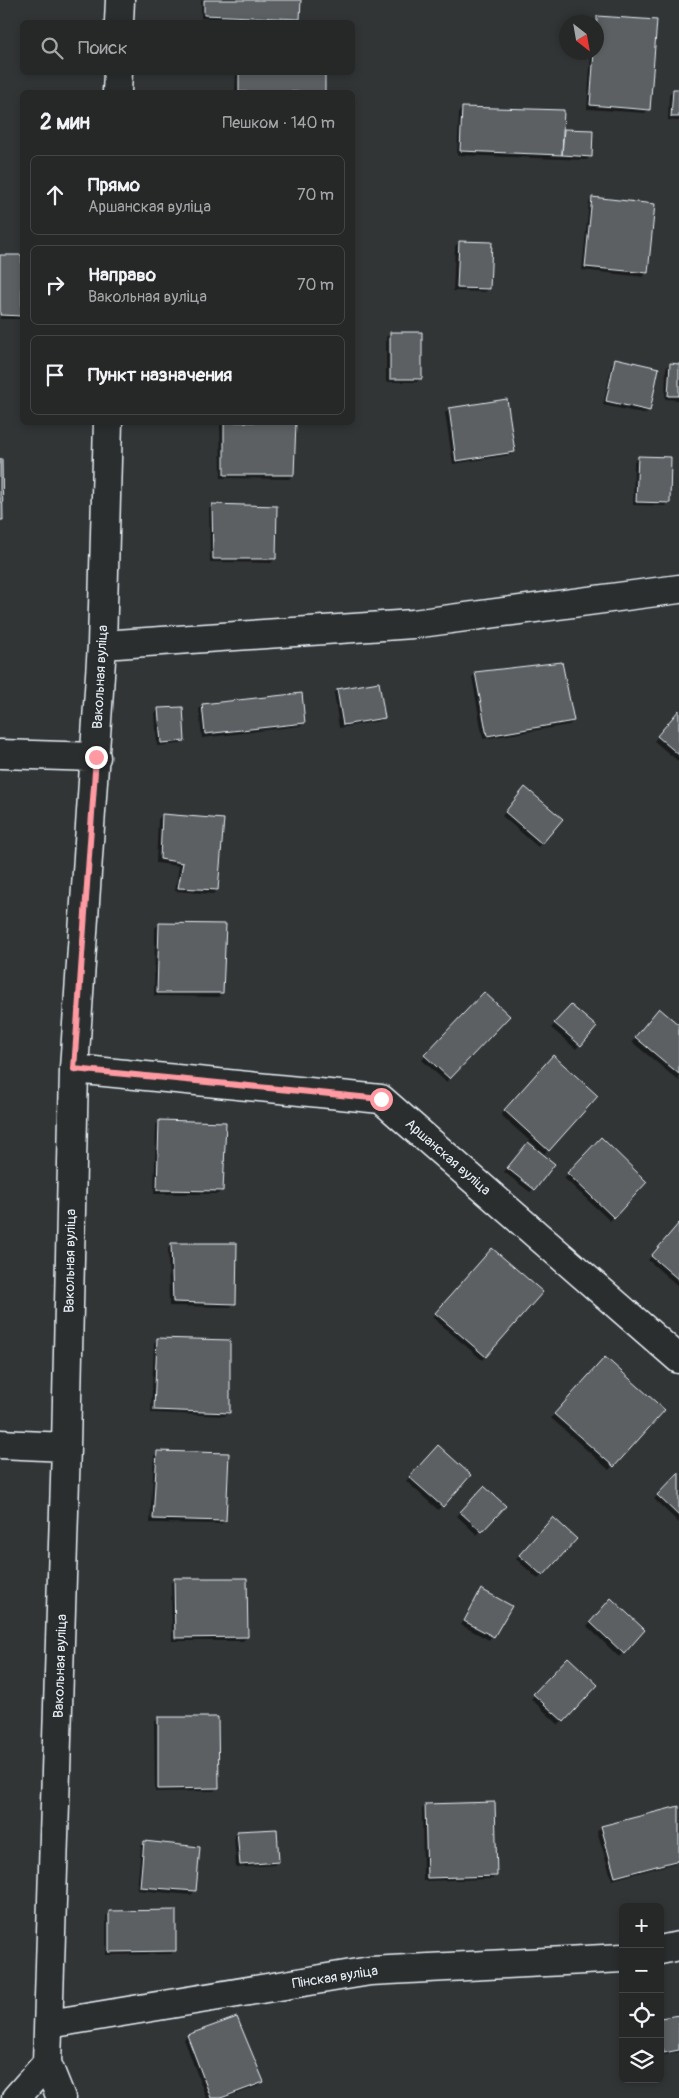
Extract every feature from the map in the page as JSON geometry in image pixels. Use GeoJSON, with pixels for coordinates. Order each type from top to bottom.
{"type":"FeatureCollection","features":[{"type":"Feature","properties":{"kind":"street"},"geometry":{"type":"LineString","coordinates":[[119,20],[120,0]]}},
{"type":"Feature","properties":{"kind":"street"},"geometry":{"type":"LineString","coordinates":[[117,90],[118,75]]}},
{"type":"Feature","properties":{"kind":"street","name":"Вакольная вуліца"},"geometry":{"type":"LineString","coordinates":[[61,2098],[47,2063],[66,1448],[74,1069],[102,645],[108,425]]}},
{"type":"Feature","properties":{"kind":"street"},"geometry":{"type":"LineString","coordinates":[[102,645],[414,624],[679,589]]}},
{"type":"Feature","properties":{"kind":"street"},"geometry":{"type":"LineString","coordinates":[[0,754],[96,757]]}},
{"type":"Feature","properties":{"kind":"street","name":"Аршанская вуліца"},"geometry":{"type":"LineString","coordinates":[[74,1069],[381,1099],[679,1359]]}},
{"type":"Feature","properties":{"kind":"street"},"geometry":{"type":"LineString","coordinates":[[0,1444],[66,1448]]}},
{"type":"Feature","properties":{"kind":"street"},"geometry":{"type":"LineString","coordinates":[[664,1949],[679,1946]]}},
{"type":"Feature","properties":{"kind":"street","name":"Пінская вуліца"},"geometry":{"type":"LineString","coordinates":[[49,2024],[370,1970],[619,1958]]}},
{"type":"Feature","properties":{"kind":"street"},"geometry":{"type":"LineString","coordinates":[[16,2098],[47,2063]]}},
{"type":"Feature","properties":{"kind":"building"},"geometry":{"type":"Polygon","coordinates":[[[204,0],[301,0],[300,19],[204,15],[204,0]]]}},
{"type":"Feature","properties":{"kind":"building"},"geometry":{"type":"Polygon","coordinates":[[[604,16],[657,20],[650,110],[590,105],[593,60],[604,60],[604,16]]]}},
{"type":"Feature","properties":{"kind":"building"},"geometry":{"type":"Polygon","coordinates":[[[239,75],[325,75],[325,90],[239,90],[239,75]]]}},
{"type":"Feature","properties":{"kind":"building"},"geometry":{"type":"Polygon","coordinates":[[[673,89],[679,89],[679,117],[671,117],[673,89]]]}},
{"type":"Feature","properties":{"kind":"building"},"geometry":{"type":"Polygon","coordinates":[[[462,107],[564,110],[562,155],[460,151],[462,107]]]}},
{"type":"Feature","properties":{"kind":"building"},"geometry":{"type":"Polygon","coordinates":[[[564,129],[593,130],[592,157],[562,155],[564,129]]]}},
{"type":"Feature","properties":{"kind":"building"},"geometry":{"type":"Polygon","coordinates":[[[592,197],[655,204],[648,273],[585,267],[592,197]]]}},
{"type":"Feature","properties":{"kind":"building"},"geometry":{"type":"Polygon","coordinates":[[[459,241],[492,242],[490,289],[457,288],[459,241]]]}},
{"type":"Feature","properties":{"kind":"building"},"geometry":{"type":"Polygon","coordinates":[[[0,255],[20,255],[20,316],[0,315],[0,255]]]}},
{"type":"Feature","properties":{"kind":"building"},"geometry":{"type":"Polygon","coordinates":[[[390,332],[422,332],[422,379],[390,379],[390,332]]]}},
{"type":"Feature","properties":{"kind":"building"},"geometry":{"type":"Polygon","coordinates":[[[615,358],[659,368],[650,411],[606,401],[615,358]]]}},
{"type":"Feature","properties":{"kind":"building"},"geometry":{"type":"Polygon","coordinates":[[[670,363],[679,364],[679,396],[668,396],[670,363]]]}},
{"type":"Feature","properties":{"kind":"building"},"geometry":{"type":"Polygon","coordinates":[[[507,399],[515,452],[456,461],[449,408],[507,399]]]}},
{"type":"Feature","properties":{"kind":"building"},"geometry":{"type":"Polygon","coordinates":[[[224,425],[296,425],[294,475],[224,475],[224,425]]]}},
{"type":"Feature","properties":{"kind":"building"},"geometry":{"type":"Polygon","coordinates":[[[638,456],[671,457],[670,503],[636,502],[638,456]]]}},
{"type":"Feature","properties":{"kind":"building"},"geometry":{"type":"Polygon","coordinates":[[[0,459],[2,459],[3,520],[0,520],[0,459]]]}},
{"type":"Feature","properties":{"kind":"building"},"geometry":{"type":"Polygon","coordinates":[[[212,504],[277,506],[276,559],[213,559],[212,504]]]}},
{"type":"Feature","properties":{"kind":"building"},"geometry":{"type":"Polygon","coordinates":[[[562,662],[574,721],[487,736],[475,672],[562,662]]]}},
{"type":"Feature","properties":{"kind":"building"},"geometry":{"type":"Polygon","coordinates":[[[379,682],[385,718],[343,725],[337,689],[379,682]]]}},
{"type":"Feature","properties":{"kind":"building"},"geometry":{"type":"Polygon","coordinates":[[[302,693],[305,723],[205,734],[202,704],[302,693]]]}},
{"type":"Feature","properties":{"kind":"building"},"geometry":{"type":"Polygon","coordinates":[[[183,707],[185,741],[161,743],[158,708],[183,707]]]}},
{"type":"Feature","properties":{"kind":"building"},"geometry":{"type":"Polygon","coordinates":[[[679,710],[679,755],[657,736],[679,710]]]}},
{"type":"Feature","properties":{"kind":"building"},"geometry":{"type":"Polygon","coordinates":[[[525,787],[563,819],[542,844],[505,812],[525,787]]]}},
{"type":"Feature","properties":{"kind":"building"},"geometry":{"type":"Polygon","coordinates":[[[162,814],[224,819],[218,890],[178,888],[183,863],[160,859],[162,814]]]}},
{"type":"Feature","properties":{"kind":"building"},"geometry":{"type":"Polygon","coordinates":[[[159,923],[226,924],[223,993],[157,993],[159,923]]]}},
{"type":"Feature","properties":{"kind":"building"},"geometry":{"type":"Polygon","coordinates":[[[484,992],[510,1016],[450,1079],[424,1055],[484,992]]]}},
{"type":"Feature","properties":{"kind":"building"},"geometry":{"type":"Polygon","coordinates":[[[571,1005],[597,1027],[581,1046],[554,1023],[571,1005]]]}},
{"type":"Feature","properties":{"kind":"building"},"geometry":{"type":"Polygon","coordinates":[[[659,1008],[679,1025],[679,1074],[635,1037],[659,1008]]]}},
{"type":"Feature","properties":{"kind":"building"},"geometry":{"type":"Polygon","coordinates":[[[553,1055],[598,1096],[549,1151],[504,1110],[553,1055]]]}},
{"type":"Feature","properties":{"kind":"building"},"geometry":{"type":"Polygon","coordinates":[[[159,1120],[226,1122],[223,1191],[157,1190],[159,1120]]]}},
{"type":"Feature","properties":{"kind":"building"},"geometry":{"type":"Polygon","coordinates":[[[601,1137],[647,1182],[614,1218],[567,1173],[601,1137]]]}},
{"type":"Feature","properties":{"kind":"building"},"geometry":{"type":"Polygon","coordinates":[[[528,1142],[555,1164],[535,1190],[507,1168],[528,1142]]]}},
{"type":"Feature","properties":{"kind":"building"},"geometry":{"type":"Polygon","coordinates":[[[679,1223],[679,1280],[651,1256],[679,1223]]]}},
{"type":"Feature","properties":{"kind":"building"},"geometry":{"type":"Polygon","coordinates":[[[171,1243],[237,1243],[236,1304],[173,1302],[171,1243]]]}},
{"type":"Feature","properties":{"kind":"building"},"geometry":{"type":"Polygon","coordinates":[[[492,1248],[543,1292],[486,1357],[435,1313],[492,1248]]]}},
{"type":"Feature","properties":{"kind":"building"},"geometry":{"type":"Polygon","coordinates":[[[157,1338],[230,1340],[230,1413],[154,1410],[157,1338]]]}},
{"type":"Feature","properties":{"kind":"building"},"geometry":{"type":"Polygon","coordinates":[[[605,1357],[665,1410],[614,1467],[554,1414],[605,1357]]]}},
{"type":"Feature","properties":{"kind":"building"},"geometry":{"type":"Polygon","coordinates":[[[438,1445],[471,1475],[443,1507],[409,1477],[438,1445]]]}},
{"type":"Feature","properties":{"kind":"building"},"geometry":{"type":"Polygon","coordinates":[[[157,1451],[229,1453],[226,1521],[153,1519],[157,1451]]]}},
{"type":"Feature","properties":{"kind":"building"},"geometry":{"type":"Polygon","coordinates":[[[679,1472],[679,1516],[657,1495],[679,1472]]]}},
{"type":"Feature","properties":{"kind":"building"},"geometry":{"type":"Polygon","coordinates":[[[484,1486],[506,1506],[482,1532],[460,1512],[484,1486]]]}},
{"type":"Feature","properties":{"kind":"building"},"geometry":{"type":"Polygon","coordinates":[[[553,1517],[577,1539],[543,1576],[519,1555],[553,1517]]]}},
{"type":"Feature","properties":{"kind":"building"},"geometry":{"type":"Polygon","coordinates":[[[174,1578],[247,1578],[248,1637],[175,1638],[174,1578]]]}},
{"type":"Feature","properties":{"kind":"building"},"geometry":{"type":"Polygon","coordinates":[[[481,1589],[512,1606],[494,1637],[464,1621],[481,1589]]]}},
{"type":"Feature","properties":{"kind":"building"},"geometry":{"type":"Polygon","coordinates":[[[611,1598],[645,1630],[624,1654],[590,1622],[611,1598]]]}},
{"type":"Feature","properties":{"kind":"building"},"geometry":{"type":"Polygon","coordinates":[[[568,1657],[598,1685],[564,1722],[533,1694],[568,1657]]]}},
{"type":"Feature","properties":{"kind":"building"},"geometry":{"type":"Polygon","coordinates":[[[158,1717],[218,1717],[219,1788],[158,1789],[158,1717]]]}},
{"type":"Feature","properties":{"kind":"building"},"geometry":{"type":"Polygon","coordinates":[[[495,1802],[497,1876],[427,1878],[425,1804],[495,1802]]]}},
{"type":"Feature","properties":{"kind":"building"},"geometry":{"type":"Polygon","coordinates":[[[679,1806],[679,1860],[615,1877],[601,1826],[679,1806]]]}},
{"type":"Feature","properties":{"kind":"building"},"geometry":{"type":"Polygon","coordinates":[[[277,1829],[279,1862],[240,1865],[237,1831],[277,1829]]]}},
{"type":"Feature","properties":{"kind":"building"},"geometry":{"type":"Polygon","coordinates":[[[144,1841],[200,1847],[196,1891],[140,1887],[144,1841]]]}},
{"type":"Feature","properties":{"kind":"building"},"geometry":{"type":"Polygon","coordinates":[[[176,1910],[176,1951],[109,1952],[109,1911],[176,1910]]]}},
{"type":"Feature","properties":{"kind":"building"},"geometry":{"type":"Polygon","coordinates":[[[679,2015],[679,2050],[664,2053],[664,2017],[679,2015]]]}},
{"type":"Feature","properties":{"kind":"building"},"geometry":{"type":"Polygon","coordinates":[[[237,2017],[264,2082],[221,2098],[211,2098],[187,2035],[237,2017]]]}},
{"type":"Feature","properties":{"kind":"route"},"geometry":{"type":"LineString","coordinates":[[96,757],[74,1069],[381,1099]]}}]}
